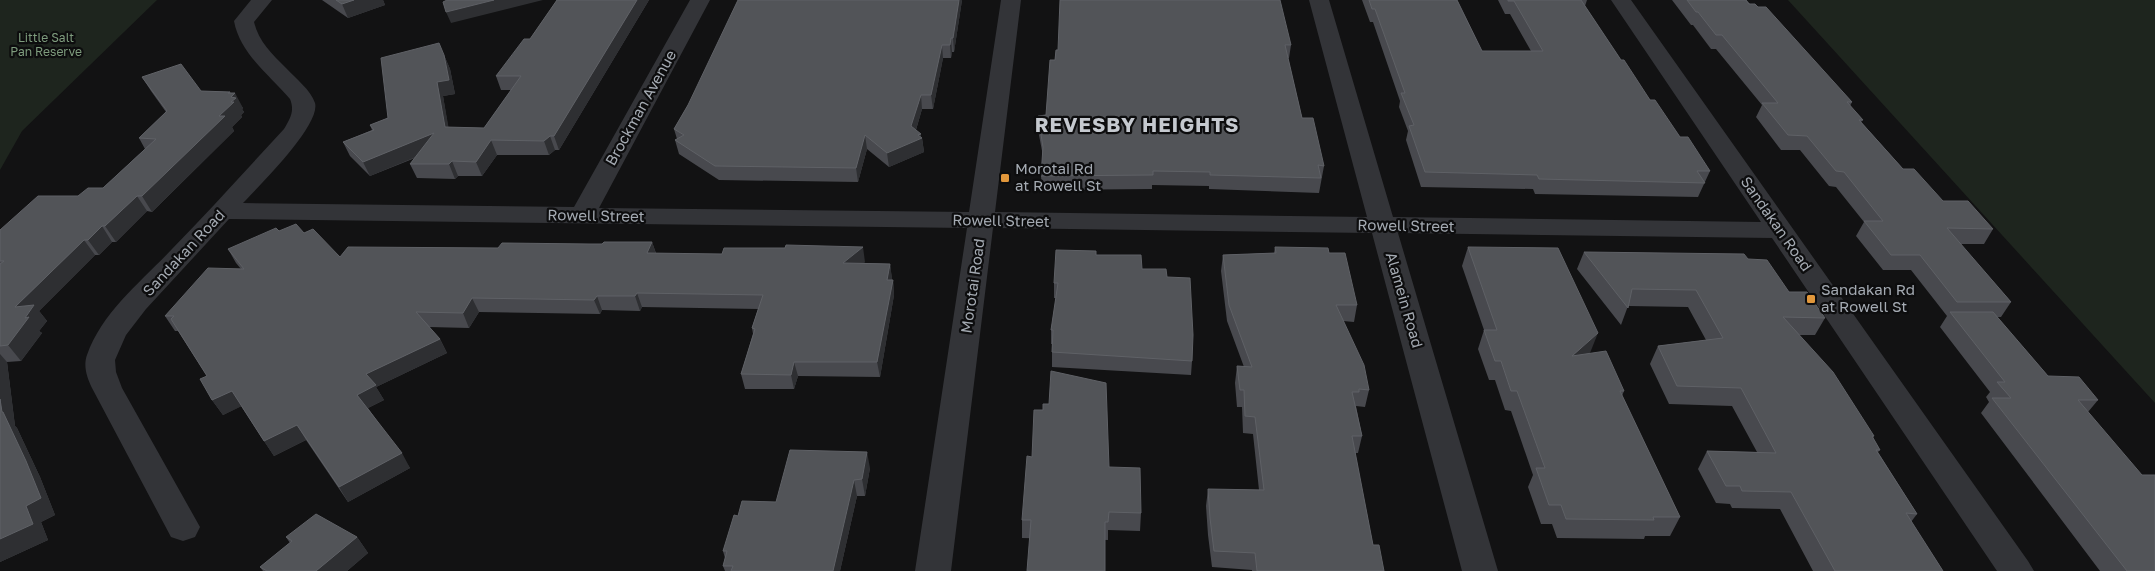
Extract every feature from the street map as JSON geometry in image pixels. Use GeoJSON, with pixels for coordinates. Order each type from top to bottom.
{"type":"FeatureCollection","features":[{"type":"Feature","properties":{"kind":"street","name":"Sandakan Road"},"geometry":{"type":"LineString","coordinates":[[182,527],[107,388],[100,372],[101,358],[107,343],[124,319],[292,134],[300,122],[303,103],[295,91],[258,51],[245,30],[244,21],[262,0]]}},
{"type":"Feature","properties":{"kind":"street","name":"Brockman Avenue"},"geometry":{"type":"LineString","coordinates":[[582,216],[700,0]]}},
{"type":"Feature","properties":{"kind":"street","name":"Morotai Road"},"geometry":{"type":"LineString","coordinates":[[933,571],[1011,0]]}},
{"type":"Feature","properties":{"kind":"street","name":"Alamein Road"},"geometry":{"type":"LineString","coordinates":[[1319,0],[1480,571]]}},
{"type":"Feature","properties":{"kind":"street","name":"Sandakan Road"},"geometry":{"type":"LineString","coordinates":[[1621,0],[2016,571]]}},
{"type":"Feature","properties":{"kind":"street","name":"Rowell Street"},"geometry":{"type":"LineString","coordinates":[[223,211],[1780,230]]}},
{"type":"Feature","properties":{"kind":"green space","name":"Little Salt Pan Reserve"},"geometry":{"type":"Polygon","coordinates":[[[0,0],[157,0],[22,131],[0,170],[0,0]]]}},
{"type":"Feature","properties":{"kind":"green space"},"geometry":{"type":"Polygon","coordinates":[[[1788,0],[2155,0],[2155,403],[1788,0]]]}},
{"type":"Feature","properties":{"kind":"building"},"geometry":{"type":"Polygon","coordinates":[[[336,0],[354,0],[342,4],[336,0]]]}},
{"type":"Feature","properties":{"kind":"building"},"geometry":{"type":"Polygon","coordinates":[[[447,0],[494,0],[446,12],[443,2],[447,0]]]}},
{"type":"Feature","properties":{"kind":"building"},"geometry":{"type":"Polygon","coordinates":[[[557,0],[637,0],[554,136],[550,136],[544,141],[491,140],[476,162],[452,161],[449,164],[410,164],[434,133],[363,162],[343,142],[374,130],[370,125],[388,118],[381,58],[439,43],[444,55],[449,80],[437,82],[445,127],[484,128],[521,76],[496,76],[524,39],[530,39],[557,0]]]}},
{"type":"Feature","properties":{"kind":"building"},"geometry":{"type":"Polygon","coordinates":[[[738,0],[959,0],[953,38],[951,38],[950,45],[942,45],[931,95],[921,95],[911,126],[921,134],[918,135],[922,138],[887,153],[865,135],[856,168],[715,166],[675,140],[684,135],[674,129],[688,105],[738,0]]]}},
{"type":"Feature","properties":{"kind":"building"},"geometry":{"type":"Polygon","coordinates":[[[1060,0],[1280,0],[1291,45],[1285,45],[1302,118],[1313,118],[1324,166],[1318,165],[1321,178],[1210,175],[1210,172],[1153,171],[1153,175],[1041,176],[1043,147],[1038,116],[1046,115],[1050,60],[1055,60],[1056,50],[1058,50],[1060,0]]]}},
{"type":"Feature","properties":{"kind":"building"},"geometry":{"type":"Polygon","coordinates":[[[1369,0],[1457,0],[1482,51],[1543,51],[1514,1],[1508,0],[1581,0],[1650,100],[1655,100],[1680,137],[1688,137],[1710,171],[1697,171],[1705,183],[1539,179],[1537,175],[1425,172],[1409,126],[1414,125],[1401,93],[1405,93],[1375,9],[1372,9],[1369,0]]]}},
{"type":"Feature","properties":{"kind":"building"},"geometry":{"type":"Polygon","coordinates":[[[1687,0],[1746,0],[1749,4],[1766,7],[1852,102],[1847,102],[1863,120],[1859,120],[1903,169],[1914,169],[1943,201],[1968,201],[1993,229],[1947,228],[2011,302],[1957,302],[1920,255],[1891,255],[1864,221],[1883,221],[1844,172],[1836,171],[1807,136],[1788,135],[1762,103],[1778,103],[1722,35],[1716,35],[1687,0]]]}},
{"type":"Feature","properties":{"kind":"building"},"geometry":{"type":"Polygon","coordinates":[[[181,64],[201,91],[235,93],[231,97],[236,98],[231,102],[234,102],[219,116],[225,116],[142,196],[137,196],[105,226],[102,226],[88,240],[84,240],[15,307],[34,305],[25,318],[29,317],[8,345],[0,346],[0,264],[4,261],[0,261],[0,230],[38,196],[78,196],[88,188],[103,188],[156,139],[139,138],[167,111],[142,77],[181,64]]]}},
{"type":"Feature","properties":{"kind":"building"},"geometry":{"type":"Polygon","coordinates":[[[296,224],[304,233],[313,229],[340,257],[348,247],[498,248],[502,243],[602,244],[604,242],[652,242],[647,253],[722,254],[724,248],[785,248],[786,245],[863,247],[843,263],[890,264],[887,280],[893,280],[877,362],[794,362],[791,375],[741,374],[755,329],[752,328],[763,295],[637,293],[635,296],[597,296],[594,300],[472,298],[463,313],[416,312],[440,339],[366,374],[376,385],[357,395],[402,453],[339,487],[297,425],[264,441],[232,391],[212,400],[200,379],[207,376],[171,319],[174,316],[165,316],[208,268],[244,269],[228,249],[276,228],[279,231],[296,224]]]}},
{"type":"Feature","properties":{"kind":"building"},"geometry":{"type":"Polygon","coordinates":[[[1275,247],[1328,248],[1329,253],[1345,253],[1357,305],[1336,305],[1364,365],[1369,390],[1359,389],[1359,392],[1352,392],[1362,436],[1352,436],[1373,545],[1379,545],[1384,571],[1257,571],[1255,553],[1214,551],[1208,489],[1264,490],[1255,417],[1245,416],[1244,390],[1240,390],[1237,366],[1252,367],[1229,305],[1223,255],[1276,253],[1275,247]]]}},
{"type":"Feature","properties":{"kind":"building"},"geometry":{"type":"Polygon","coordinates":[[[1468,247],[1558,248],[1598,333],[1572,356],[1606,351],[1624,391],[1620,391],[1680,517],[1653,517],[1654,520],[1566,519],[1561,505],[1549,505],[1536,468],[1545,468],[1517,391],[1511,391],[1501,361],[1495,361],[1484,330],[1497,330],[1468,247]]]}},
{"type":"Feature","properties":{"kind":"building"},"geometry":{"type":"Polygon","coordinates":[[[1056,250],[1096,251],[1096,255],[1141,255],[1142,269],[1166,269],[1167,277],[1190,278],[1193,335],[1192,361],[1052,352],[1053,330],[1051,330],[1058,283],[1054,283],[1056,250]]]}},
{"type":"Feature","properties":{"kind":"building"},"geometry":{"type":"Polygon","coordinates":[[[1584,252],[1744,254],[1748,259],[1767,260],[1789,292],[1807,292],[1825,318],[1783,317],[1833,372],[1874,436],[1872,436],[1880,450],[1876,450],[1917,514],[1906,513],[1943,571],[1835,571],[1791,492],[1742,491],[1740,486],[1726,486],[1707,451],[1776,453],[1741,388],[1677,386],[1658,346],[1723,338],[1696,290],[1632,289],[1628,308],[1584,252]]]}},
{"type":"Feature","properties":{"kind":"building"},"geometry":{"type":"Polygon","coordinates":[[[1950,312],[1993,312],[2048,376],[2079,377],[2098,400],[2078,400],[2142,475],[2155,475],[2155,571],[2127,571],[1992,398],[2011,398],[1997,382],[2005,382],[1950,312]]]}},
{"type":"Feature","properties":{"kind":"building"},"geometry":{"type":"Polygon","coordinates":[[[1051,371],[1106,383],[1109,467],[1140,468],[1141,513],[1109,512],[1108,522],[1105,522],[1105,571],[1027,571],[1031,520],[1022,520],[1027,456],[1032,457],[1034,410],[1043,410],[1043,404],[1049,404],[1051,371]]]}},
{"type":"Feature","properties":{"kind":"building"},"geometry":{"type":"Polygon","coordinates":[[[0,399],[2,412],[26,461],[41,498],[26,506],[33,524],[0,539],[0,399]]]}},
{"type":"Feature","properties":{"kind":"building"},"geometry":{"type":"Polygon","coordinates":[[[790,450],[867,452],[862,479],[854,480],[833,571],[731,571],[733,566],[723,566],[727,551],[723,551],[734,515],[738,516],[742,501],[776,502],[790,450]]]}},
{"type":"Feature","properties":{"kind":"building"},"geometry":{"type":"Polygon","coordinates":[[[316,514],[357,537],[316,571],[267,571],[260,567],[292,541],[286,537],[316,514]]]}},
{"type":"Feature","properties":{"kind":"place","name":"Morotai Rd at Rowell St"},"geometry":{"type":"Point","coordinates":[1005,178]}},
{"type":"Feature","properties":{"kind":"place","name":"Sandakan Rd at Rowell St"},"geometry":{"type":"Point","coordinates":[1811,299]}},
{"type":"Feature","properties":{"kind":"district","name":"REVESBY HEIGHTS"},"geometry":{"type":"Point","coordinates":[1137,125]}}]}
